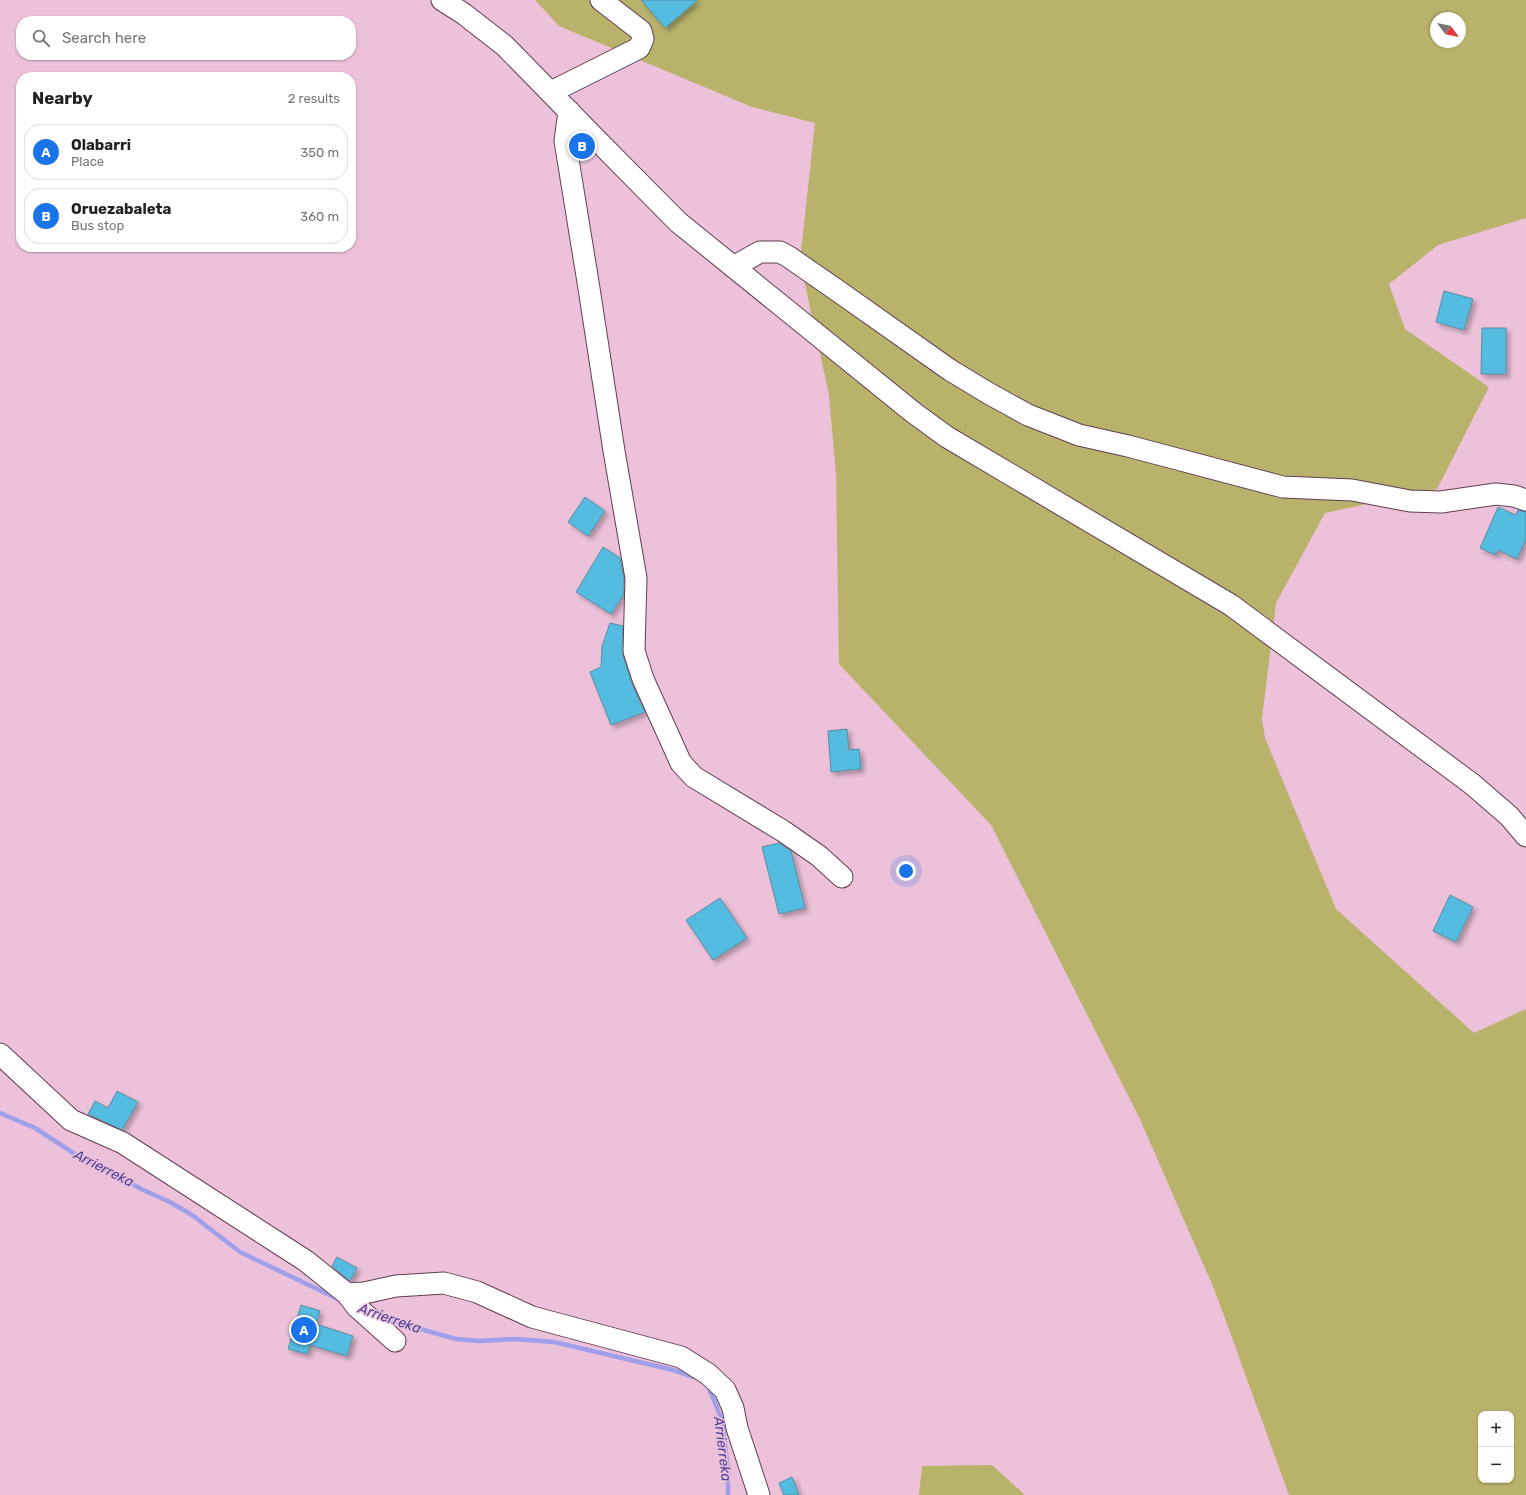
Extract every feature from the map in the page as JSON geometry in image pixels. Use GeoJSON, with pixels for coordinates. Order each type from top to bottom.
{"type":"FeatureCollection","features":[{"type":"Feature","properties":{"kind":"street"},"geometry":{"type":"LineString","coordinates":[[442,0],[464,14],[505,46],[678,222],[914,413],[946,437],[1232,605],[1472,784],[1509,816],[1526,836]]}},
{"type":"Feature","properties":{"kind":"street"},"geometry":{"type":"LineString","coordinates":[[551,92],[639,48],[643,39],[641,31],[601,0]]}},
{"type":"Feature","properties":{"kind":"street"},"geometry":{"type":"LineString","coordinates":[[569,111],[565,141],[614,451],[636,578],[634,651],[643,679],[681,763],[694,778],[795,839],[819,856],[842,877]]}},
{"type":"Feature","properties":{"kind":"street"},"geometry":{"type":"LineString","coordinates":[[733,267],[760,252],[780,252],[826,282],[956,374],[988,394],[1028,415],[1079,434],[1283,487],[1352,490],[1410,501],[1441,502],[1496,494],[1514,496],[1526,500]]}},
{"type":"Feature","properties":{"kind":"street"},"geometry":{"type":"LineString","coordinates":[[0,1054],[71,1120],[123,1143],[306,1260],[347,1294],[357,1307],[395,1341]]}},
{"type":"Feature","properties":{"kind":"street"},"geometry":{"type":"LineString","coordinates":[[347,1294],[364,1293],[396,1286],[444,1283],[477,1292],[532,1317],[681,1357],[708,1374],[725,1390],[733,1408],[759,1495]]}},
{"type":"Feature","properties":{"kind":"shaded area"},"geometry":{"type":"Polygon","coordinates":[[[535,0],[1526,0],[1526,218],[1438,245],[1389,284],[1405,329],[1489,387],[1437,489],[1325,513],[1276,603],[1262,719],[1265,738],[1336,909],[1474,1033],[1526,1009],[1526,1495],[1289,1495],[1215,1291],[1139,1117],[991,825],[839,664],[836,474],[829,395],[800,261],[815,123],[752,107],[559,26],[535,0]]]}},
{"type":"Feature","properties":{"kind":"shaded area"},"geometry":{"type":"Polygon","coordinates":[[[992,1465],[1025,1495],[919,1495],[922,1466],[992,1465]]]}},
{"type":"Feature","properties":{"kind":"building"},"geometry":{"type":"Polygon","coordinates":[[[641,0],[698,0],[665,28],[641,0]]]}},
{"type":"Feature","properties":{"kind":"building"},"geometry":{"type":"Polygon","coordinates":[[[1444,291],[1473,299],[1464,330],[1436,322],[1444,291]]]}},
{"type":"Feature","properties":{"kind":"building"},"geometry":{"type":"Polygon","coordinates":[[[1482,328],[1506,328],[1506,374],[1481,374],[1482,328]]]}},
{"type":"Feature","properties":{"kind":"building"},"geometry":{"type":"Polygon","coordinates":[[[585,497],[605,511],[588,536],[568,522],[585,497]]]}},
{"type":"Feature","properties":{"kind":"building"},"geometry":{"type":"Polygon","coordinates":[[[1498,507],[1516,515],[1518,510],[1526,512],[1526,539],[1517,559],[1498,550],[1495,555],[1480,548],[1498,507]]]}},
{"type":"Feature","properties":{"kind":"building"},"geometry":{"type":"Polygon","coordinates":[[[603,547],[620,558],[624,579],[624,594],[611,614],[576,592],[603,547]]]}},
{"type":"Feature","properties":{"kind":"building"},"geometry":{"type":"Polygon","coordinates":[[[610,623],[623,626],[623,655],[632,684],[645,712],[611,725],[590,672],[601,667],[602,646],[610,623]]]}},
{"type":"Feature","properties":{"kind":"building"},"geometry":{"type":"Polygon","coordinates":[[[847,729],[849,750],[859,749],[861,769],[831,772],[828,731],[847,729]]]}},
{"type":"Feature","properties":{"kind":"building"},"geometry":{"type":"Polygon","coordinates":[[[779,843],[791,851],[805,908],[779,914],[762,847],[779,843]]]}},
{"type":"Feature","properties":{"kind":"building"},"geometry":{"type":"Polygon","coordinates":[[[1450,895],[1473,907],[1456,942],[1433,931],[1450,895]]]}},
{"type":"Feature","properties":{"kind":"building"},"geometry":{"type":"Polygon","coordinates":[[[720,898],[747,938],[713,960],[686,920],[720,898]]]}},
{"type":"Feature","properties":{"kind":"building"},"geometry":{"type":"Polygon","coordinates":[[[117,1091],[138,1102],[122,1130],[88,1114],[95,1101],[108,1108],[117,1091]]]}},
{"type":"Feature","properties":{"kind":"building"},"geometry":{"type":"Polygon","coordinates":[[[337,1257],[357,1268],[350,1281],[332,1266],[337,1257]]]}},
{"type":"Feature","properties":{"kind":"building"},"geometry":{"type":"Polygon","coordinates":[[[301,1305],[320,1311],[316,1324],[353,1336],[347,1356],[310,1345],[307,1354],[288,1349],[301,1305]]]}},
{"type":"Feature","properties":{"kind":"building"},"geometry":{"type":"Polygon","coordinates":[[[792,1477],[799,1495],[784,1495],[779,1483],[792,1477]]]}},
{"type":"Feature","properties":{"kind":"waterway","name":"Arrierreka"},"geometry":{"type":"LineString","coordinates":[[0,1113],[35,1128],[78,1156],[104,1168],[141,1189],[170,1202],[192,1215],[240,1252],[340,1300]]}},
{"type":"Feature","properties":{"kind":"waterway","name":"Arrierreka"},"geometry":{"type":"LineString","coordinates":[[373,1310],[406,1325],[456,1339],[480,1341],[515,1339],[554,1342],[673,1370],[694,1377]]}},
{"type":"Feature","properties":{"kind":"waterway","name":"Arrierreka"},"geometry":{"type":"LineString","coordinates":[[708,1386],[722,1420],[728,1470],[728,1495]]}},
{"type":"Feature","properties":{"kind":"place","name":"Oruezabaleta"},"geometry":{"type":"Point","coordinates":[582,146]}},
{"type":"Feature","properties":{"kind":"place","name":"Olabarri"},"geometry":{"type":"Point","coordinates":[304,1330]}}]}
